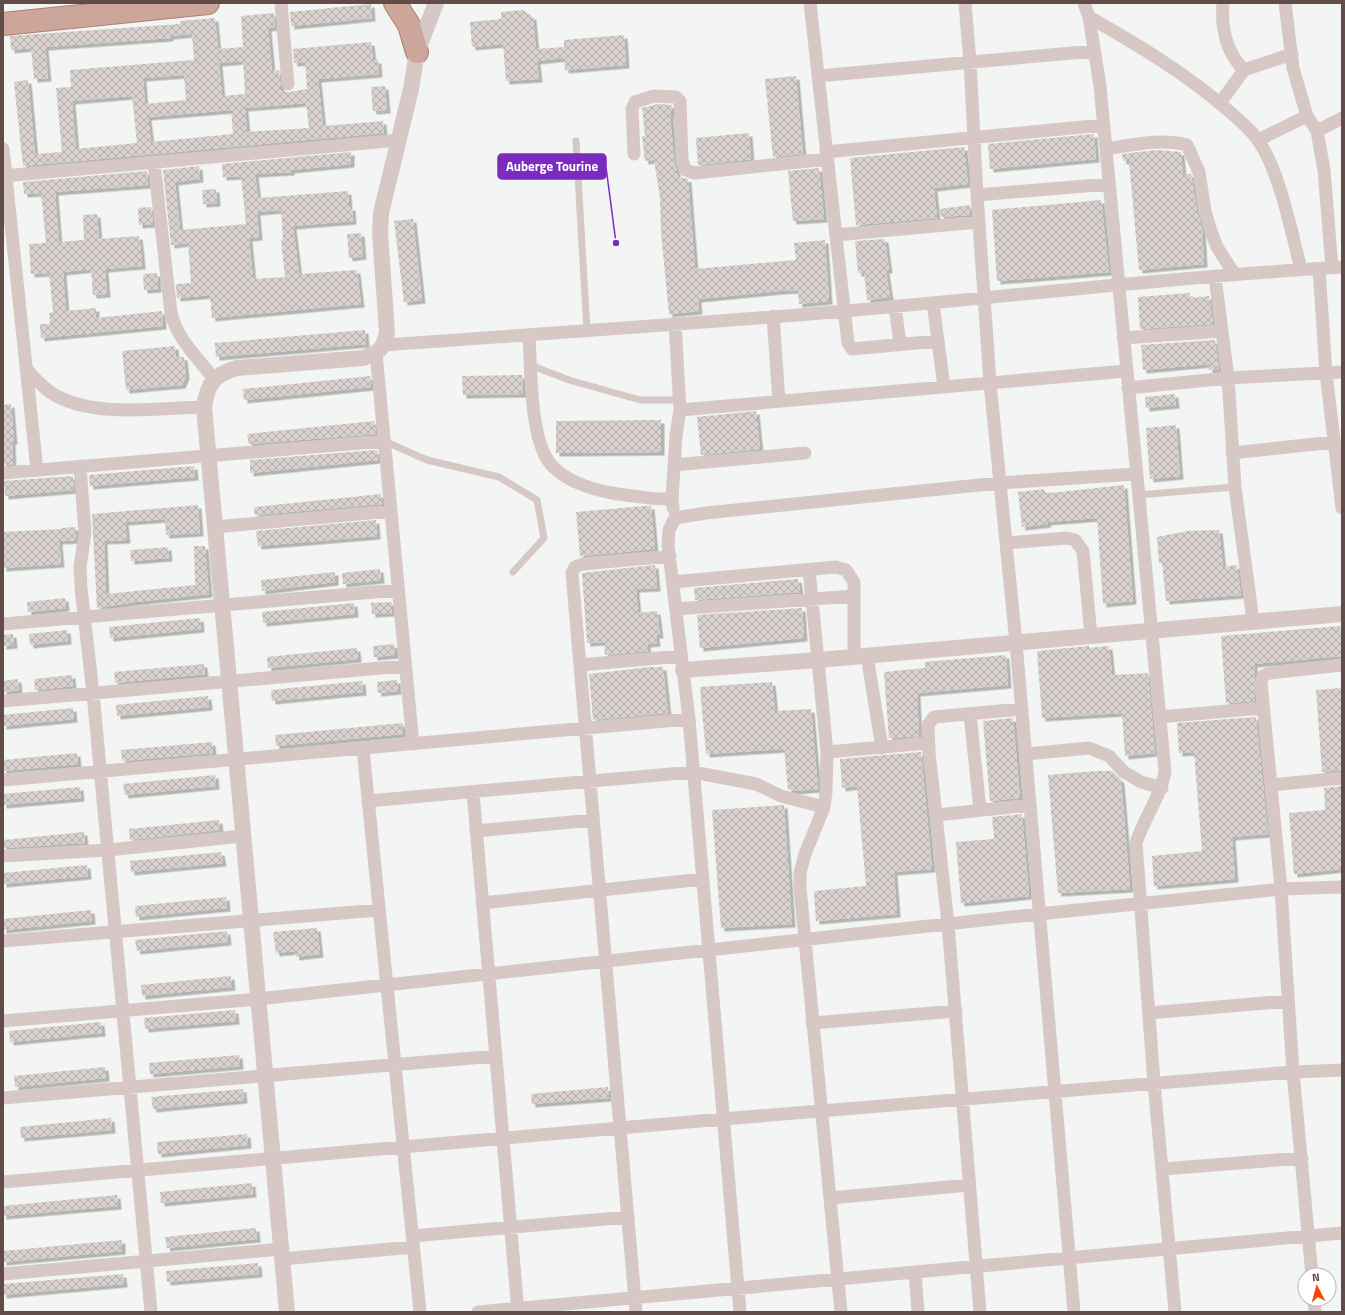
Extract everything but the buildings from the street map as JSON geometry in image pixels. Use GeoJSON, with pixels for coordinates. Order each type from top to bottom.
{"type":"FeatureCollection","features":[{"type":"Feature","properties":{"kind":"highway"},"geometry":{"type":"LineString","coordinates":[[3,24],[208,3]]}},
{"type":"Feature","properties":{"kind":"highway"},"geometry":{"type":"LineString","coordinates":[[395,3],[409,25],[417,52]]}},
{"type":"Feature","properties":{"kind":"street"},"geometry":{"type":"LineString","coordinates":[[282,3],[288,84]]}},
{"type":"Feature","properties":{"kind":"street"},"geometry":{"type":"LineString","coordinates":[[413,744],[384,441],[380,349],[387,332],[380,220],[386,188],[411,90],[417,52],[436,3]]}},
{"type":"Feature","properties":{"kind":"street"},"geometry":{"type":"LineString","coordinates":[[810,3],[848,343],[852,349],[938,341]]}},
{"type":"Feature","properties":{"kind":"street"},"geometry":{"type":"LineString","coordinates":[[965,3],[990,383],[1022,709],[1074,1312]]}},
{"type":"Feature","properties":{"kind":"street"},"geometry":{"type":"LineString","coordinates":[[1084,3],[1089,17],[1106,149],[1164,772],[1162,788],[1141,829],[1136,843],[1154,1083],[1175,1312]]}},
{"type":"Feature","properties":{"kind":"street"},"geometry":{"type":"LineString","coordinates":[[1223,3],[1223,28],[1226,40],[1231,55],[1244,70]]}},
{"type":"Feature","properties":{"kind":"street"},"geometry":{"type":"LineString","coordinates":[[287,1312],[264,1075],[204,407],[207,392],[214,378],[223,372],[237,368],[363,358],[380,349],[675,323],[844,311],[1301,269],[1337,267],[1324,170],[1317,131],[1307,116],[1293,68],[1284,3]]}},
{"type":"Feature","properties":{"kind":"street"},"geometry":{"type":"LineString","coordinates":[[1089,17],[1137,44],[1220,103],[1258,140],[1270,164],[1283,201],[1301,269]]}},
{"type":"Feature","properties":{"kind":"street"},"geometry":{"type":"LineString","coordinates":[[818,76],[1094,51]]}},
{"type":"Feature","properties":{"kind":"street"},"geometry":{"type":"LineString","coordinates":[[1220,103],[1244,70],[1292,54]]}},
{"type":"Feature","properties":{"kind":"street"},"geometry":{"type":"LineString","coordinates":[[634,154],[632,109],[634,102],[654,96],[676,97],[680,101],[682,160],[685,170],[695,174],[974,137],[1103,124]]}},
{"type":"Feature","properties":{"kind":"street"},"geometry":{"type":"LineString","coordinates":[[1258,140],[1307,116]]}},
{"type":"Feature","properties":{"kind":"street"},"geometry":{"type":"LineString","coordinates":[[1317,131],[1342,118]]}},
{"type":"Feature","properties":{"kind":"street"},"geometry":{"type":"LineString","coordinates":[[4,176],[399,140]]}},
{"type":"Feature","properties":{"kind":"street"},"geometry":{"type":"LineString","coordinates":[[1106,149],[1151,142],[1174,142],[1187,145],[1199,172],[1205,211],[1211,231],[1217,247],[1235,275]]}},
{"type":"Feature","properties":{"kind":"street"},"geometry":{"type":"LineString","coordinates":[[3,149],[4,176],[36,470]]}},
{"type":"Feature","properties":{"kind":"street"},"geometry":{"type":"LineString","coordinates":[[154,163],[171,313],[174,325],[179,335],[214,378]]}},
{"type":"Feature","properties":{"kind":"street"},"geometry":{"type":"LineString","coordinates":[[977,195],[1109,184]]}},
{"type":"Feature","properties":{"kind":"street"},"geometry":{"type":"LineString","coordinates":[[836,235],[979,222]]}},
{"type":"Feature","properties":{"kind":"street"},"geometry":{"type":"LineString","coordinates":[[1319,269],[1326,373],[1342,508]]}},
{"type":"Feature","properties":{"kind":"street"},"geometry":{"type":"LineString","coordinates":[[1215,277],[1228,378],[1235,487],[1253,621]]}},
{"type":"Feature","properties":{"kind":"street"},"geometry":{"type":"LineString","coordinates":[[933,303],[944,387]]}},
{"type":"Feature","properties":{"kind":"street"},"geometry":{"type":"LineString","coordinates":[[895,306],[900,344]]}},
{"type":"Feature","properties":{"kind":"street"},"geometry":{"type":"LineString","coordinates":[[772,316],[779,401]]}},
{"type":"Feature","properties":{"kind":"street"},"geometry":{"type":"LineString","coordinates":[[675,323],[679,405],[672,499],[675,518],[669,530],[670,556],[688,719],[703,879],[740,1312]]}},
{"type":"Feature","properties":{"kind":"street"},"geometry":{"type":"LineString","coordinates":[[1123,338],[1222,331]]}},
{"type":"Feature","properties":{"kind":"street"},"geometry":{"type":"LineString","coordinates":[[529,336],[530,365],[537,432],[550,462],[562,473],[577,482],[598,491],[655,500],[672,499]]}},
{"type":"Feature","properties":{"kind":"street"},"geometry":{"type":"LineString","coordinates":[[26,368],[51,392],[67,400],[90,408],[204,407]]}},
{"type":"Feature","properties":{"kind":"street"},"geometry":{"type":"LineString","coordinates":[[679,405],[779,401],[1126,371]]}},
{"type":"Feature","properties":{"kind":"street"},"geometry":{"type":"LineString","coordinates":[[1128,388],[1228,378],[1342,372]]}},
{"type":"Feature","properties":{"kind":"street"},"geometry":{"type":"LineString","coordinates":[[3,473],[208,454],[384,441]]}},
{"type":"Feature","properties":{"kind":"street"},"geometry":{"type":"LineString","coordinates":[[1232,453],[1334,442]]}},
{"type":"Feature","properties":{"kind":"street"},"geometry":{"type":"LineString","coordinates":[[674,465],[805,453]]}},
{"type":"Feature","properties":{"kind":"street"},"geometry":{"type":"LineString","coordinates":[[80,466],[85,533],[80,567],[151,1312]]}},
{"type":"Feature","properties":{"kind":"street"},"geometry":{"type":"LineString","coordinates":[[675,518],[999,482],[1136,474]]}},
{"type":"Feature","properties":{"kind":"street"},"geometry":{"type":"LineString","coordinates":[[214,527],[391,511]]}},
{"type":"Feature","properties":{"kind":"street"},"geometry":{"type":"LineString","coordinates":[[1006,543],[1067,538],[1075,540],[1083,551],[1092,636]]}},
{"type":"Feature","properties":{"kind":"street"},"geometry":{"type":"LineString","coordinates":[[636,1312],[572,573],[575,567],[583,564],[670,556]]}},
{"type":"Feature","properties":{"kind":"street"},"geometry":{"type":"LineString","coordinates":[[673,582],[836,568],[846,570],[854,582],[860,656],[882,748]]}},
{"type":"Feature","properties":{"kind":"street"},"geometry":{"type":"LineString","coordinates":[[809,570],[827,752],[826,792],[824,807],[812,834],[800,873],[800,888],[841,1312]]}},
{"type":"Feature","properties":{"kind":"street"},"geometry":{"type":"LineString","coordinates":[[3,624],[85,618],[221,604],[398,590]]}},
{"type":"Feature","properties":{"kind":"street"},"geometry":{"type":"LineString","coordinates":[[676,610],[812,598],[854,596]]}},
{"type":"Feature","properties":{"kind":"street"},"geometry":{"type":"LineString","coordinates":[[580,665],[818,660],[1342,614]]}},
{"type":"Feature","properties":{"kind":"street"},"geometry":{"type":"LineString","coordinates":[[1311,1267],[1293,1072],[1281,889],[1261,683],[1263,676],[1269,672],[1342,665]]}},
{"type":"Feature","properties":{"kind":"street"},"geometry":{"type":"LineString","coordinates":[[3,701],[405,666]]}},
{"type":"Feature","properties":{"kind":"street"},"geometry":{"type":"LineString","coordinates":[[1159,717],[1263,708]]}},
{"type":"Feature","properties":{"kind":"street"},"geometry":{"type":"LineString","coordinates":[[929,750],[928,725],[929,721],[934,717],[1022,709]]}},
{"type":"Feature","properties":{"kind":"street"},"geometry":{"type":"LineString","coordinates":[[970,714],[980,810]]}},
{"type":"Feature","properties":{"kind":"street"},"geometry":{"type":"LineString","coordinates":[[3,780],[688,719]]}},
{"type":"Feature","properties":{"kind":"street"},"geometry":{"type":"LineString","coordinates":[[827,752],[928,743],[937,815],[956,1011],[980,1312]]}},
{"type":"Feature","properties":{"kind":"street"},"geometry":{"type":"LineString","coordinates":[[1026,754],[1089,748],[1109,756],[1124,772],[1141,782],[1162,788]]}},
{"type":"Feature","properties":{"kind":"street"},"geometry":{"type":"LineString","coordinates":[[363,749],[420,1312]]}},
{"type":"Feature","properties":{"kind":"street"},"geometry":{"type":"LineString","coordinates":[[368,801],[693,772],[756,784],[781,796],[824,807]]}},
{"type":"Feature","properties":{"kind":"street"},"geometry":{"type":"LineString","coordinates":[[1271,785],[1342,778]]}},
{"type":"Feature","properties":{"kind":"street"},"geometry":{"type":"LineString","coordinates":[[472,792],[518,1310]]}},
{"type":"Feature","properties":{"kind":"street"},"geometry":{"type":"LineString","coordinates":[[937,815],[1030,805]]}},
{"type":"Feature","properties":{"kind":"street"},"geometry":{"type":"LineString","coordinates":[[476,832],[593,820]]}},
{"type":"Feature","properties":{"kind":"street"},"geometry":{"type":"LineString","coordinates":[[3,856],[108,850],[243,836]]}},
{"type":"Feature","properties":{"kind":"street"},"geometry":{"type":"LineString","coordinates":[[482,903],[703,879]]}},
{"type":"Feature","properties":{"kind":"street"},"geometry":{"type":"LineString","coordinates":[[3,1021],[258,999],[1281,889],[1342,887]]}},
{"type":"Feature","properties":{"kind":"street"},"geometry":{"type":"LineString","coordinates":[[3,941],[379,910]]}},
{"type":"Feature","properties":{"kind":"street"},"geometry":{"type":"LineString","coordinates":[[1149,1013],[1288,1001]]}},
{"type":"Feature","properties":{"kind":"street"},"geometry":{"type":"LineString","coordinates":[[812,1023],[956,1011]]}},
{"type":"Feature","properties":{"kind":"street"},"geometry":{"type":"LineString","coordinates":[[3,1098],[395,1063],[496,1056]]}},
{"type":"Feature","properties":{"kind":"street"},"geometry":{"type":"LineString","coordinates":[[3,1182],[1055,1091],[1293,1072],[1342,1070]]}},
{"type":"Feature","properties":{"kind":"street"},"geometry":{"type":"LineString","coordinates":[[1163,1169],[1302,1158]]}},
{"type":"Feature","properties":{"kind":"street"},"geometry":{"type":"LineString","coordinates":[[830,1198],[969,1185]]}},
{"type":"Feature","properties":{"kind":"street"},"geometry":{"type":"LineString","coordinates":[[3,1274],[146,1262],[282,1254],[413,1242],[511,1227],[628,1217]]}},
{"type":"Feature","properties":{"kind":"street"},"geometry":{"type":"LineString","coordinates":[[478,1312],[518,1310],[738,1288],[1342,1233]]}},
{"type":"Feature","properties":{"kind":"street"},"geometry":{"type":"LineString","coordinates":[[915,1272],[918,1312]]}},
{"type":"Feature","properties":{"kind":"lane"},"geometry":{"type":"LineString","coordinates":[[576,141],[587,331]]}},
{"type":"Feature","properties":{"kind":"lane"},"geometry":{"type":"LineString","coordinates":[[530,365],[569,380],[640,400],[679,405]]}},
{"type":"Feature","properties":{"kind":"lane"},"geometry":{"type":"LineString","coordinates":[[384,441],[427,460],[499,477],[537,500],[544,538],[513,572]]}},
{"type":"Feature","properties":{"kind":"lane"},"geometry":{"type":"LineString","coordinates":[[1138,496],[1235,487]]}},
{"type":"Feature","properties":{"kind":"place","name":"Auberge Tourine"},"geometry":{"type":"Point","coordinates":[616,243]}}]}
